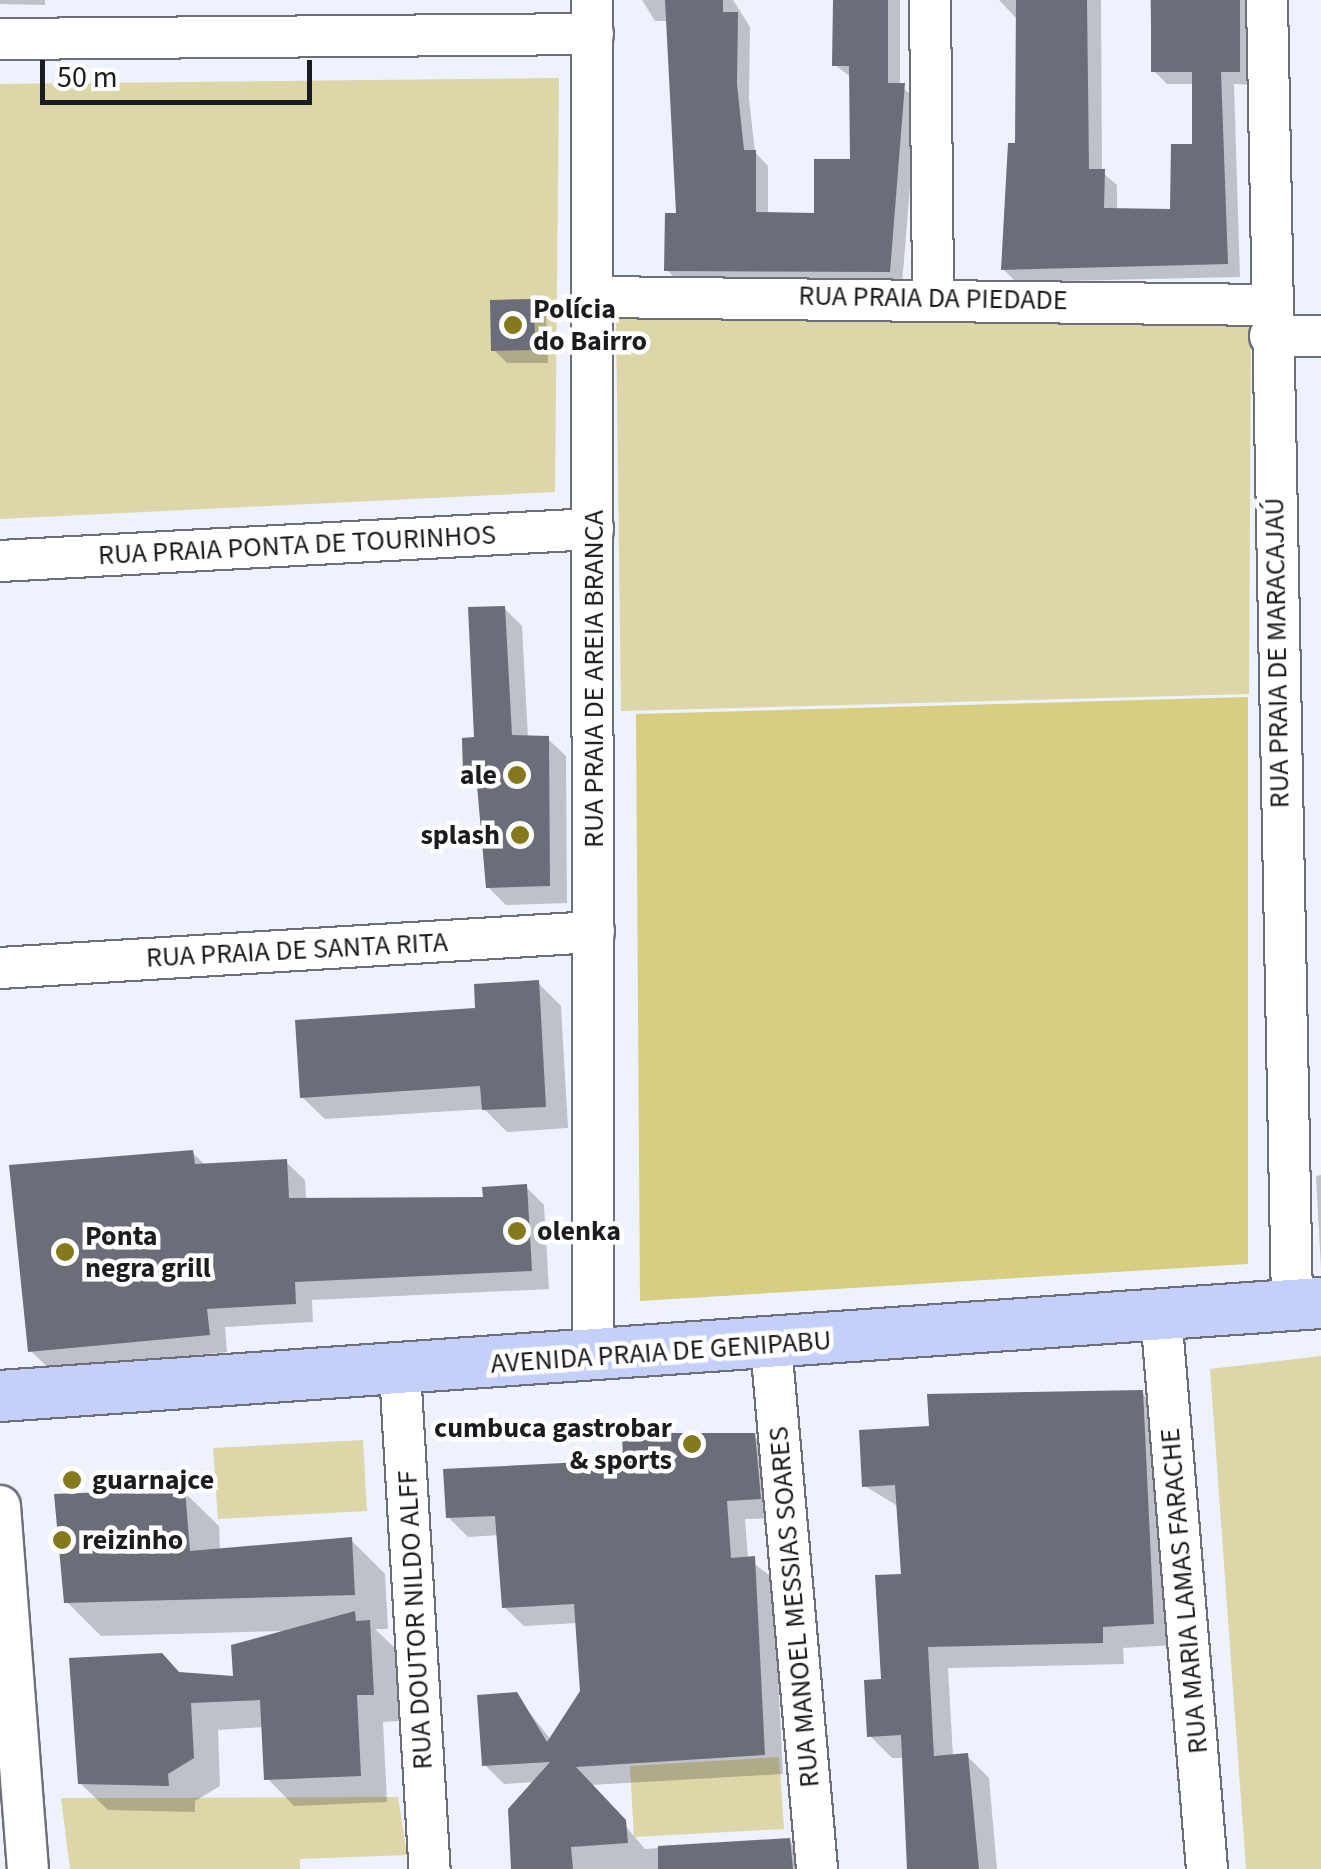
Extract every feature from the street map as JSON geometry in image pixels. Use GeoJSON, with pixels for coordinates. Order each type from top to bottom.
{"type":"FeatureCollection","features":[{"type":"Feature","properties":{"kind":"main road","name":"AVENIDA PRAIA DE GENIPABU"},"geometry":{"type":"LineString","coordinates":[[0,1396],[593,1358],[1307,1304]]}},
{"type":"Feature","properties":{"kind":"street"},"geometry":{"type":"LineString","coordinates":[[930,0],[932,295]]}},
{"type":"Feature","properties":{"kind":"street","name":"RUA PRAIA DE MARACAJAÚ"},"geometry":{"type":"LineString","coordinates":[[1267,0],[1270,320],[1307,1304]]}},
{"type":"Feature","properties":{"kind":"street"},"geometry":{"type":"LineString","coordinates":[[0,39],[593,17]]}},
{"type":"Feature","properties":{"kind":"street","name":"RUA PRAIA DE AREIA BRANCA"},"geometry":{"type":"LineString","coordinates":[[593,17],[593,1358]]}},
{"type":"Feature","properties":{"kind":"street","name":"RUA PRAIA DA PIEDADE"},"geometry":{"type":"LineString","coordinates":[[596,297],[932,295],[1270,320],[1321,336]]}},
{"type":"Feature","properties":{"kind":"street","name":"RUA PRAIA PONTA DE TOURINHOS"},"geometry":{"type":"LineString","coordinates":[[0,561],[593,529]]}},
{"type":"Feature","properties":{"kind":"street","name":"RUA PRAIA DE SANTA RITA"},"geometry":{"type":"LineString","coordinates":[[0,968],[594,932]]}},
{"type":"Feature","properties":{"kind":"street","name":"RUA MARIA LAMAS FARACHE"},"geometry":{"type":"LineString","coordinates":[[1161,1314],[1207,1869]]}},
{"type":"Feature","properties":{"kind":"street","name":"RUA MANOEL MESSIAS SOARES"},"geometry":{"type":"LineString","coordinates":[[771,1345],[817,1869]]}},
{"type":"Feature","properties":{"kind":"street","name":"RUA DOUTOR NILDO ALFF"},"geometry":{"type":"LineString","coordinates":[[400,1370],[430,1869]]}},
{"type":"Feature","properties":{"kind":"street"},"geometry":{"type":"LineString","coordinates":[[0,1506],[28,1869]]}},
{"type":"Feature","properties":{"kind":"shaded area"},"geometry":{"type":"Polygon","coordinates":[[[559,78],[555,492],[0,519],[0,84],[559,78]]]}},
{"type":"Feature","properties":{"kind":"shaded area"},"geometry":{"type":"Polygon","coordinates":[[[616,316],[1251,326],[1249,694],[621,711],[616,316]]]}},
{"type":"Feature","properties":{"kind":"shaded area"},"geometry":{"type":"Polygon","coordinates":[[[1248,697],[1248,1264],[640,1301],[636,714],[1248,697]]]}},
{"type":"Feature","properties":{"kind":"shaded area"},"geometry":{"type":"Polygon","coordinates":[[[1321,1356],[1321,1869],[1246,1869],[1210,1369],[1321,1356]]]}},
{"type":"Feature","properties":{"kind":"shaded area"},"geometry":{"type":"Polygon","coordinates":[[[363,1440],[367,1511],[218,1519],[213,1448],[363,1440]]]}},
{"type":"Feature","properties":{"kind":"shaded area"},"geometry":{"type":"Polygon","coordinates":[[[779,1757],[784,1829],[634,1837],[630,1766],[779,1757]]]}},
{"type":"Feature","properties":{"kind":"shaded area"},"geometry":{"type":"Polygon","coordinates":[[[398,1797],[407,1855],[300,1859],[300,1869],[70,1869],[61,1798],[398,1797]]]}},
{"type":"Feature","properties":{"kind":"building"},"geometry":{"type":"Polygon","coordinates":[[[665,0],[723,0],[723,12],[738,12],[737,84],[744,150],[756,150],[756,212],[814,213],[814,159],[850,159],[849,66],[832,66],[833,0],[888,0],[888,83],[905,83],[890,272],[664,271],[665,213],[676,213],[665,0]]]}},
{"type":"Feature","properties":{"kind":"building"},"geometry":{"type":"Polygon","coordinates":[[[1016,0],[1087,0],[1089,169],[1105,169],[1104,208],[1170,209],[1171,144],[1192,144],[1192,72],[1151,72],[1151,0],[1240,0],[1240,72],[1221,72],[1228,264],[1001,270],[1008,143],[1015,143],[1016,0]]]}},
{"type":"Feature","properties":{"kind":"building","name":"Polícia do Bairro"},"geometry":{"type":"Polygon","coordinates":[[[533,299],[536,350],[491,351],[490,300],[533,299]]]}},
{"type":"Feature","properties":{"kind":"building"},"geometry":{"type":"Polygon","coordinates":[[[505,606],[512,735],[549,736],[550,886],[486,888],[476,774],[463,774],[462,738],[474,737],[468,607],[505,606]]]}},
{"type":"Feature","properties":{"kind":"building"},"geometry":{"type":"Polygon","coordinates":[[[539,980],[546,1107],[482,1110],[480,1086],[300,1098],[295,1020],[475,1008],[474,984],[539,980]]]}},
{"type":"Feature","properties":{"kind":"building"},"geometry":{"type":"Polygon","coordinates":[[[193,1150],[195,1164],[287,1159],[289,1198],[483,1197],[482,1187],[527,1184],[532,1271],[295,1282],[296,1304],[207,1309],[210,1335],[28,1352],[9,1165],[193,1150]]]}},
{"type":"Feature","properties":{"kind":"building"},"geometry":{"type":"Polygon","coordinates":[[[1143,1390],[1154,1624],[1103,1627],[1103,1643],[928,1647],[934,1756],[968,1753],[979,1869],[907,1869],[901,1735],[867,1737],[864,1680],[881,1679],[875,1575],[901,1574],[895,1485],[862,1487],[859,1430],[929,1426],[927,1394],[1143,1390]]]}},
{"type":"Feature","properties":{"kind":"building"},"geometry":{"type":"Polygon","coordinates":[[[755,1433],[761,1499],[727,1501],[731,1558],[755,1556],[765,1755],[576,1767],[626,1820],[628,1843],[571,1847],[573,1869],[511,1869],[508,1809],[550,1762],[482,1766],[477,1695],[517,1692],[547,1742],[580,1691],[574,1604],[502,1608],[495,1516],[446,1518],[443,1469],[623,1460],[622,1435],[755,1433]]]}},
{"type":"Feature","properties":{"kind":"building"},"geometry":{"type":"Polygon","coordinates":[[[185,1489],[190,1551],[352,1537],[355,1595],[64,1603],[54,1494],[185,1489]]]}},
{"type":"Feature","properties":{"kind":"building"},"geometry":{"type":"Polygon","coordinates":[[[355,1611],[356,1621],[370,1620],[374,1695],[357,1695],[361,1776],[264,1780],[260,1700],[191,1703],[194,1758],[168,1774],[169,1786],[78,1784],[69,1658],[162,1653],[179,1672],[233,1676],[231,1645],[355,1611]]]}},
{"type":"Feature","properties":{"kind":"building"},"geometry":{"type":"Polygon","coordinates":[[[790,1838],[793,1869],[658,1869],[658,1846],[790,1838]]]}},
{"type":"Feature","properties":{"kind":"place","name":"Polícia do Bairro"},"geometry":{"type":"Point","coordinates":[513,325]}},
{"type":"Feature","properties":{"kind":"place","name":"ale"},"geometry":{"type":"Point","coordinates":[517,775]}},
{"type":"Feature","properties":{"kind":"place","name":"splash"},"geometry":{"type":"Point","coordinates":[520,835]}},
{"type":"Feature","properties":{"kind":"place","name":"olenka"},"geometry":{"type":"Point","coordinates":[517,1231]}},
{"type":"Feature","properties":{"kind":"place","name":"Ponta negra grill"},"geometry":{"type":"Point","coordinates":[65,1252]}},
{"type":"Feature","properties":{"kind":"place","name":"cumbuca gastrobar & sports"},"geometry":{"type":"Point","coordinates":[692,1444]}},
{"type":"Feature","properties":{"kind":"place","name":"guarnajce"},"geometry":{"type":"Point","coordinates":[72,1480]}},
{"type":"Feature","properties":{"kind":"place","name":"reizinho"},"geometry":{"type":"Point","coordinates":[62,1540]}}]}
